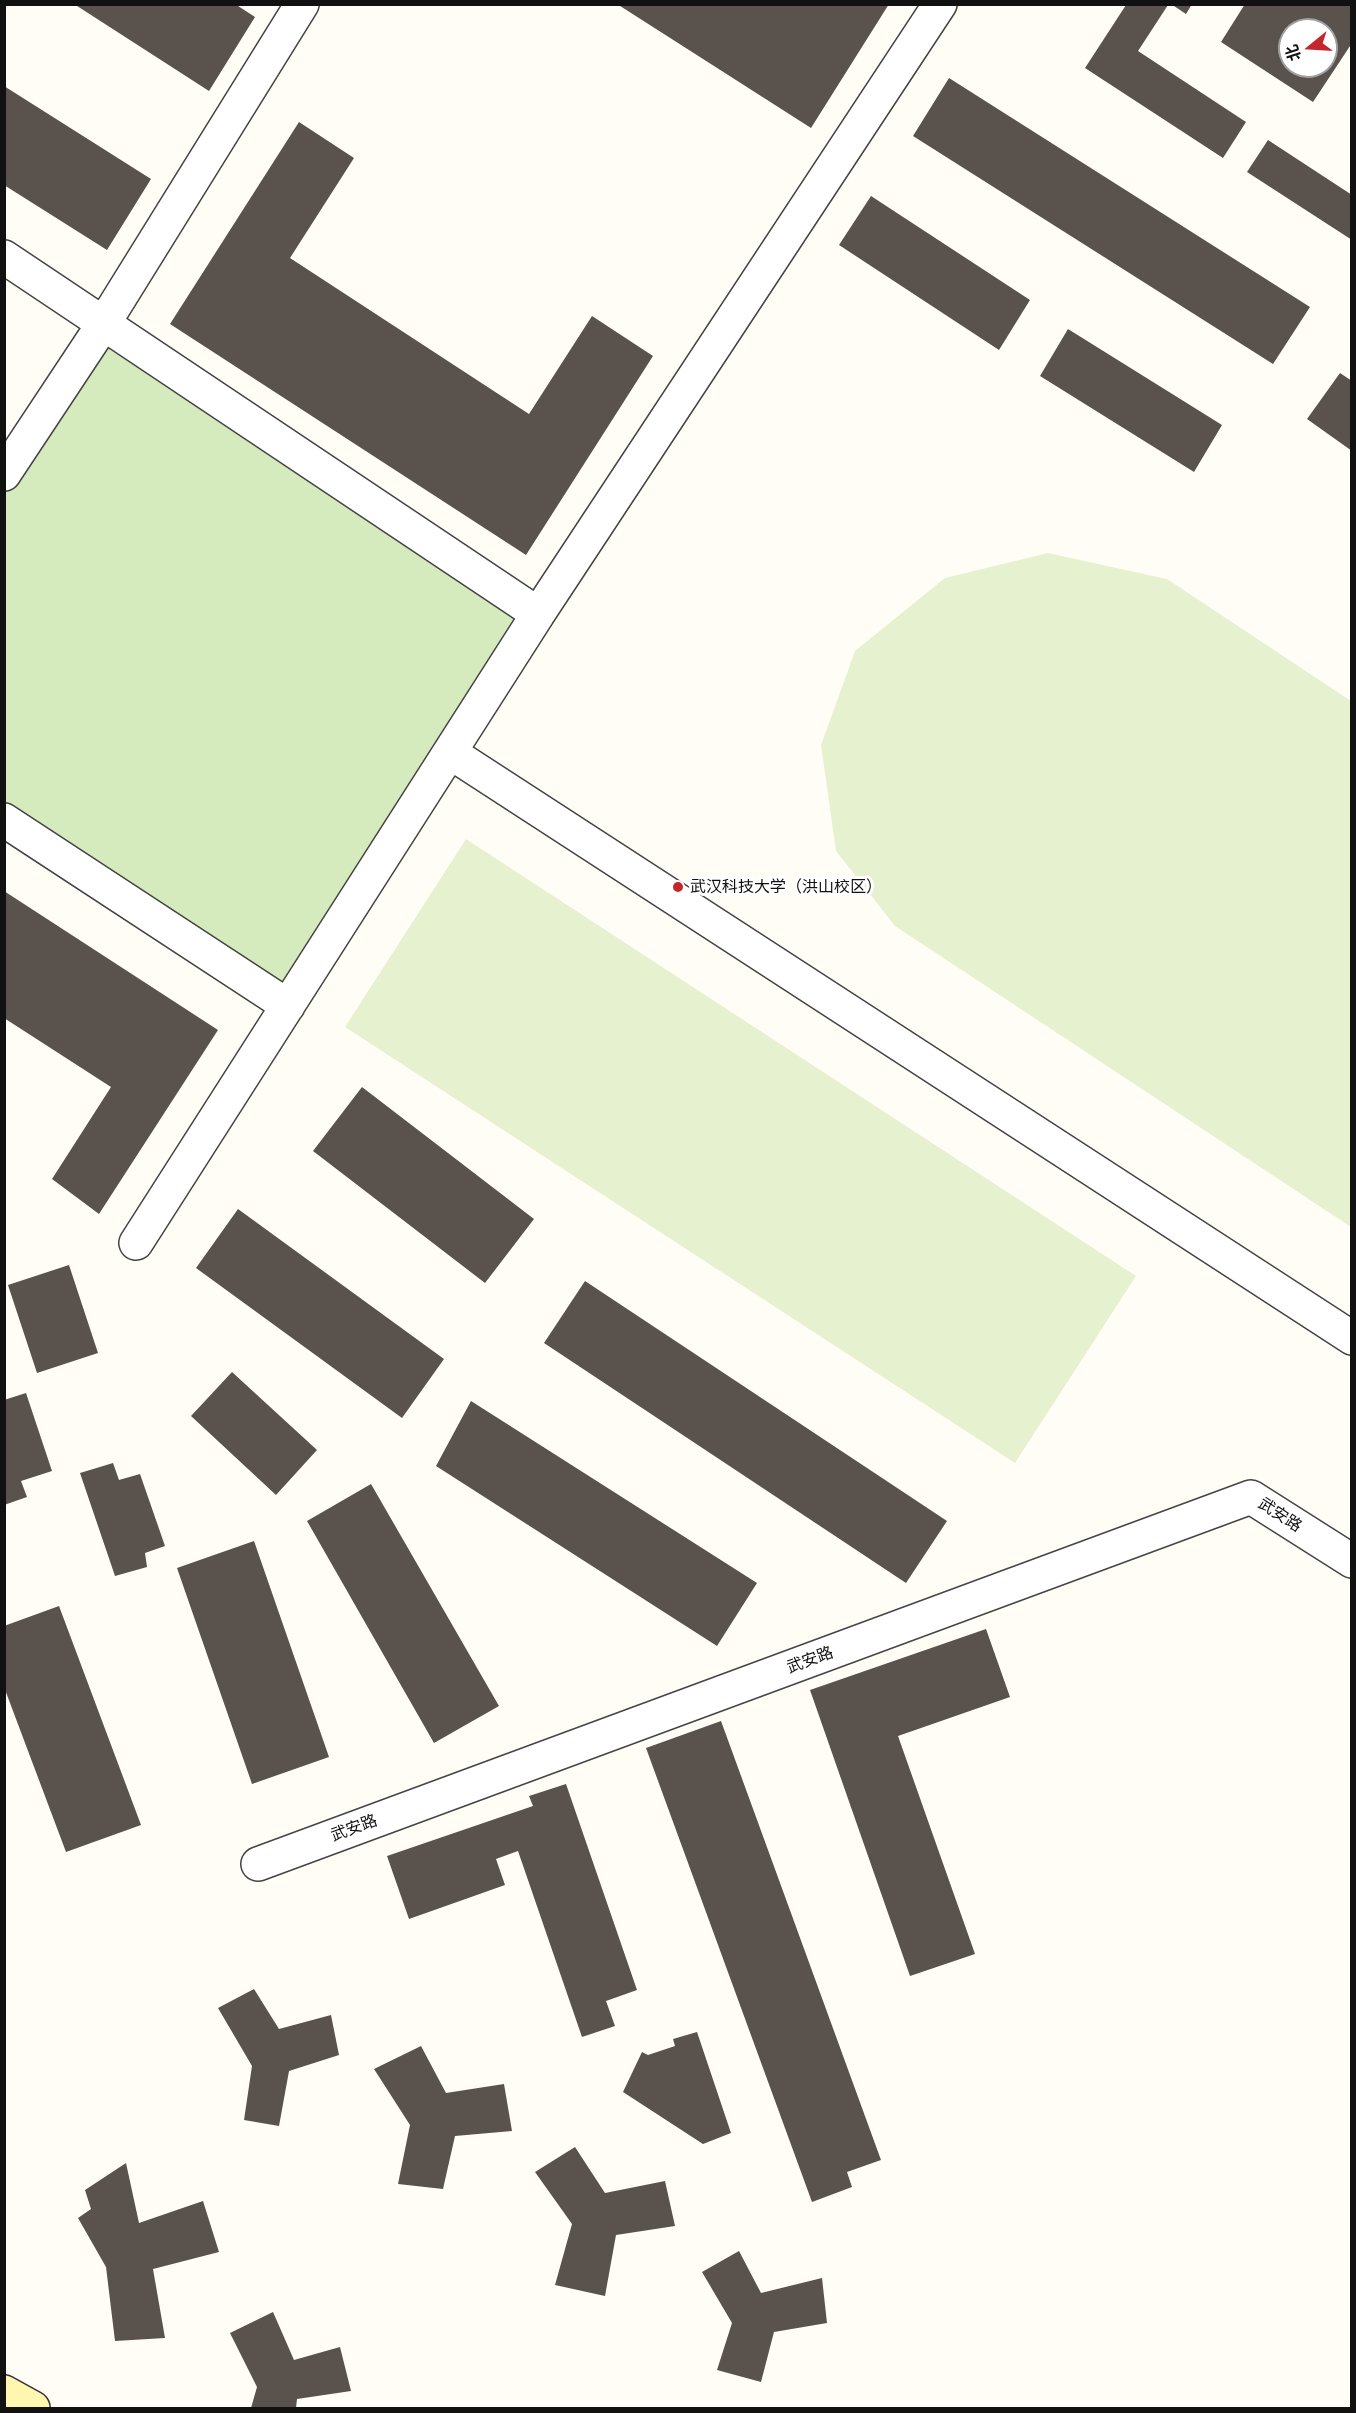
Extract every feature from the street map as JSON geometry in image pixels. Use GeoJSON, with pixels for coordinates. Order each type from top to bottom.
{"type":"FeatureCollection","features":[{"type":"Feature","properties":{"kind":"main road"},"geometry":{"type":"LineString","coordinates":[[4,2392],[33,2409]]}},
{"type":"Feature","properties":{"kind":"street"},"geometry":{"type":"LineString","coordinates":[[4,474],[104,323],[302,4]]}},
{"type":"Feature","properties":{"kind":"street"},"geometry":{"type":"LineString","coordinates":[[136,1243],[538,614],[940,4]]}},
{"type":"Feature","properties":{"kind":"street"},"geometry":{"type":"LineString","coordinates":[[4,257],[538,614]]}},
{"type":"Feature","properties":{"kind":"street"},"geometry":{"type":"LineString","coordinates":[[451,753],[1352,1338]]}},
{"type":"Feature","properties":{"kind":"street"},"geometry":{"type":"LineString","coordinates":[[4,820],[288,1006]]}},
{"type":"Feature","properties":{"kind":"street","name":"武安路"},"geometry":{"type":"LineString","coordinates":[[258,1864],[1251,1497],[1352,1561]]}},
{"type":"Feature","properties":{"kind":"green space"},"geometry":{"type":"Polygon","coordinates":[[[104,323],[538,614],[288,1006],[5,820],[4,474],[104,323]]]}},
{"type":"Feature","properties":{"kind":"green space"},"geometry":{"type":"Polygon","coordinates":[[[1048,553],[1167,579],[1351,701],[1351,1227],[895,926],[836,851],[821,745],[855,651],[945,578],[1048,553]]]}},
{"type":"Feature","properties":{"kind":"green space"},"geometry":{"type":"Polygon","coordinates":[[[466,839],[1136,1276],[1015,1463],[345,1027],[466,839]]]}},
{"type":"Feature","properties":{"kind":"building"},"geometry":{"type":"Polygon","coordinates":[[[74,4],[235,4],[255,17],[209,91],[74,4]]]}},
{"type":"Feature","properties":{"kind":"building"},"geometry":{"type":"Polygon","coordinates":[[[617,4],[889,4],[811,128],[617,4]]]}},
{"type":"Feature","properties":{"kind":"building"},"geometry":{"type":"Polygon","coordinates":[[[1171,4],[1192,4],[1186,14],[1171,4]]]}},
{"type":"Feature","properties":{"kind":"building"},"geometry":{"type":"Polygon","coordinates":[[[1245,4],[1352,4],[1352,43],[1338,64],[1338,18],[1278,18],[1278,78],[1329,78],[1313,102],[1221,42],[1245,4]]]}},
{"type":"Feature","properties":{"kind":"building"},"geometry":{"type":"Polygon","coordinates":[[[1126,5],[1168,5],[1138,51],[1246,122],[1223,158],[1085,68],[1126,5]]]}},
{"type":"Feature","properties":{"kind":"building"},"geometry":{"type":"Polygon","coordinates":[[[949,78],[1310,307],[1273,364],[913,136],[949,78]]]}},
{"type":"Feature","properties":{"kind":"building"},"geometry":{"type":"Polygon","coordinates":[[[4,86],[151,179],[107,250],[4,185],[4,86]]]}},
{"type":"Feature","properties":{"kind":"building"},"geometry":{"type":"Polygon","coordinates":[[[299,122],[354,158],[290,258],[529,414],[592,316],[653,356],[526,555],[170,324],[299,122]]]}},
{"type":"Feature","properties":{"kind":"building"},"geometry":{"type":"Polygon","coordinates":[[[1268,140],[1352,195],[1352,240],[1247,172],[1268,140]]]}},
{"type":"Feature","properties":{"kind":"building"},"geometry":{"type":"Polygon","coordinates":[[[871,196],[1030,300],[999,350],[839,245],[871,196]]]}},
{"type":"Feature","properties":{"kind":"building"},"geometry":{"type":"Polygon","coordinates":[[[1068,329],[1222,425],[1194,472],[1040,376],[1068,329]]]}},
{"type":"Feature","properties":{"kind":"building"},"geometry":{"type":"Polygon","coordinates":[[[1340,373],[1352,381],[1352,451],[1307,419],[1340,373]]]}},
{"type":"Feature","properties":{"kind":"building"},"geometry":{"type":"Polygon","coordinates":[[[4,891],[218,1030],[99,1214],[52,1179],[111,1087],[4,1018],[4,891]]]}},
{"type":"Feature","properties":{"kind":"building"},"geometry":{"type":"Polygon","coordinates":[[[362,1087],[534,1219],[485,1283],[313,1151],[362,1087]]]}},
{"type":"Feature","properties":{"kind":"building"},"geometry":{"type":"Polygon","coordinates":[[[238,1209],[444,1359],[402,1418],[196,1268],[238,1209]]]}},
{"type":"Feature","properties":{"kind":"building"},"geometry":{"type":"Polygon","coordinates":[[[69,1265],[98,1353],[37,1373],[8,1285],[69,1265]]]}},
{"type":"Feature","properties":{"kind":"building"},"geometry":{"type":"Polygon","coordinates":[[[585,1281],[947,1521],[906,1583],[544,1343],[585,1281]]]}},
{"type":"Feature","properties":{"kind":"building"},"geometry":{"type":"Polygon","coordinates":[[[232,1372],[317,1450],[276,1495],[191,1416],[232,1372]]]}},
{"type":"Feature","properties":{"kind":"building"},"geometry":{"type":"Polygon","coordinates":[[[26,1393],[52,1471],[21,1481],[27,1497],[4,1505],[4,1400],[26,1393]]]}},
{"type":"Feature","properties":{"kind":"building"},"geometry":{"type":"Polygon","coordinates":[[[471,1401],[757,1583],[717,1646],[436,1466],[471,1401]]]}},
{"type":"Feature","properties":{"kind":"building"},"geometry":{"type":"Polygon","coordinates":[[[113,1463],[119,1480],[140,1474],[165,1546],[145,1553],[147,1567],[115,1576],[80,1473],[113,1463]]]}},
{"type":"Feature","properties":{"kind":"building"},"geometry":{"type":"Polygon","coordinates":[[[371,1484],[499,1706],[434,1743],[307,1521],[371,1484]]]}},
{"type":"Feature","properties":{"kind":"building"},"geometry":{"type":"Polygon","coordinates":[[[254,1541],[329,1757],[252,1784],[177,1568],[254,1541]]]}},
{"type":"Feature","properties":{"kind":"building"},"geometry":{"type":"Polygon","coordinates":[[[59,1606],[141,1825],[66,1852],[4,1687],[4,1626],[59,1606]]]}},
{"type":"Feature","properties":{"kind":"building"},"geometry":{"type":"Polygon","coordinates":[[[986,1629],[1010,1697],[898,1736],[975,1954],[910,1976],[810,1690],[986,1629]]]}},
{"type":"Feature","properties":{"kind":"building"},"geometry":{"type":"Polygon","coordinates":[[[721,1721],[881,2160],[847,2172],[852,2187],[812,2202],[646,1748],[721,1721]]]}},
{"type":"Feature","properties":{"kind":"building"},"geometry":{"type":"Polygon","coordinates":[[[566,1784],[637,1990],[606,2001],[615,2026],[582,2037],[518,1851],[496,1859],[505,1885],[409,1919],[387,1856],[533,1806],[529,1796],[566,1784]]]}},
{"type":"Feature","properties":{"kind":"building"},"geometry":{"type":"Polygon","coordinates":[[[254,1989],[279,2029],[331,2015],[339,2055],[289,2071],[279,2126],[244,2120],[252,2066],[218,2008],[254,1989]]]}},
{"type":"Feature","properties":{"kind":"building"},"geometry":{"type":"Polygon","coordinates":[[[697,2032],[731,2133],[703,2144],[623,2092],[642,2052],[648,2055],[675,2046],[673,2039],[697,2032]]]}},
{"type":"Feature","properties":{"kind":"building"},"geometry":{"type":"Polygon","coordinates":[[[421,2046],[446,2093],[504,2084],[512,2131],[455,2136],[443,2189],[398,2184],[410,2125],[374,2069],[421,2046]]]}},
{"type":"Feature","properties":{"kind":"building"},"geometry":{"type":"Polygon","coordinates":[[[575,2147],[605,2193],[665,2181],[675,2226],[616,2235],[605,2296],[555,2285],[572,2224],[535,2172],[575,2147]]]}},
{"type":"Feature","properties":{"kind":"building"},"geometry":{"type":"Polygon","coordinates":[[[126,2163],[139,2223],[203,2201],[219,2252],[153,2269],[165,2338],[115,2341],[106,2267],[78,2218],[91,2209],[85,2190],[126,2163]]]}},
{"type":"Feature","properties":{"kind":"building"},"geometry":{"type":"Polygon","coordinates":[[[739,2251],[761,2293],[822,2278],[827,2323],[774,2332],[761,2382],[717,2370],[732,2323],[702,2272],[739,2251]]]}},
{"type":"Feature","properties":{"kind":"building"},"geometry":{"type":"Polygon","coordinates":[[[273,2312],[294,2360],[340,2347],[351,2391],[297,2399],[296,2408],[251,2408],[257,2387],[230,2333],[273,2312]]]}},
{"type":"Feature","properties":{"kind":"place","name":"武汉科技大学（洪山校区）"},"geometry":{"type":"Point","coordinates":[678,887]}}]}
